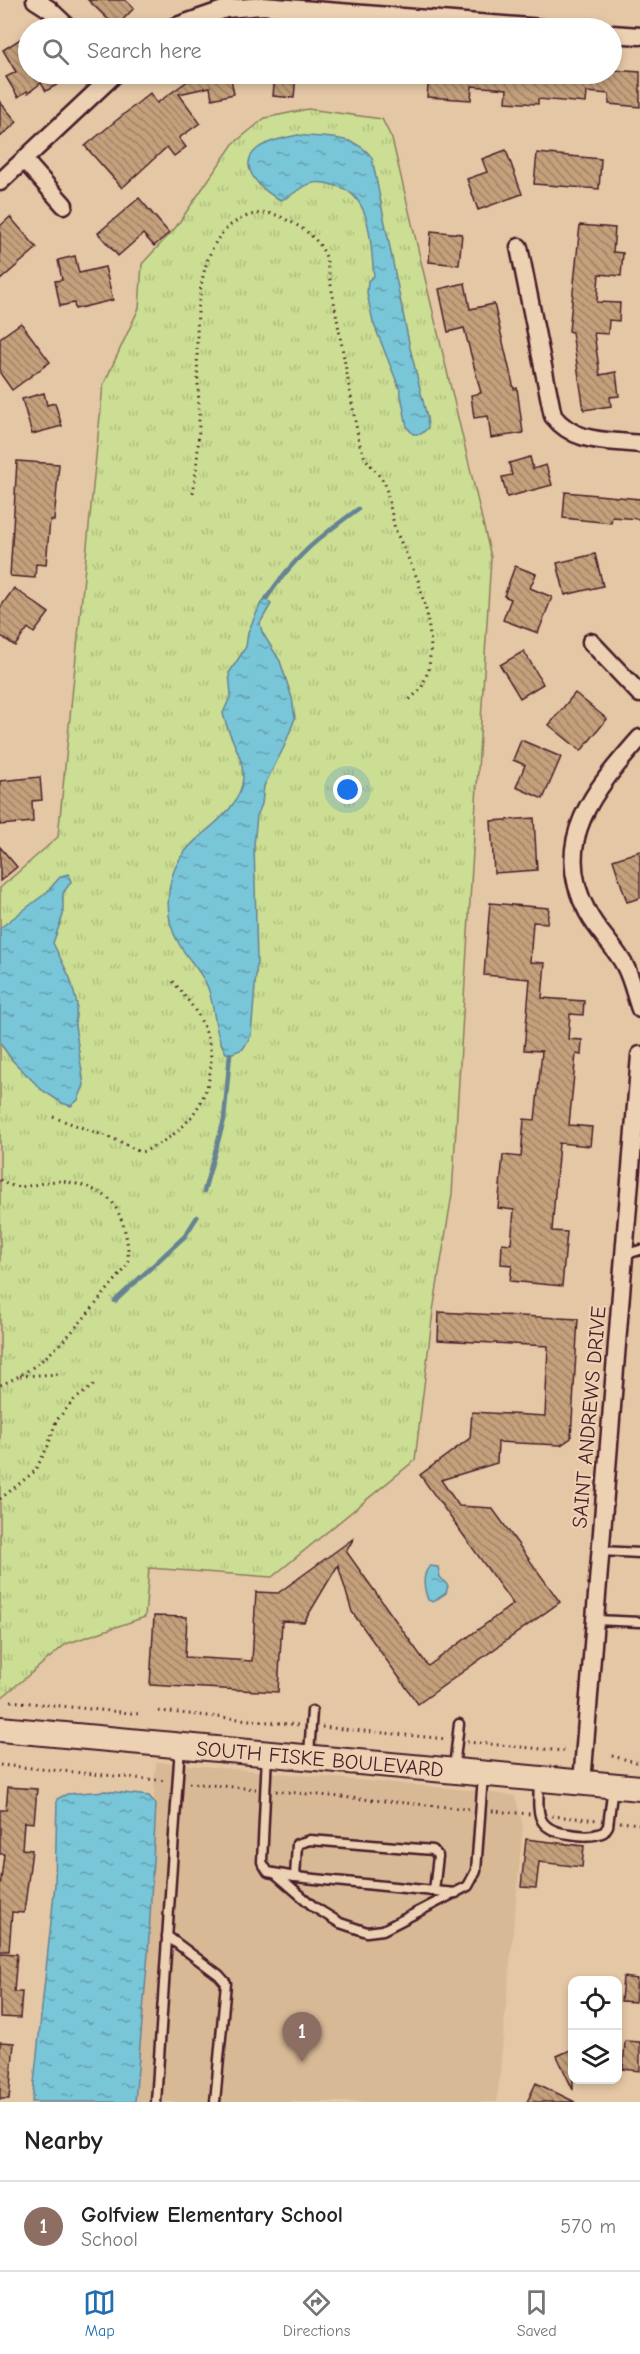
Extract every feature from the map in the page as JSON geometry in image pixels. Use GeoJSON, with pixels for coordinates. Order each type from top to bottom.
{"type":"FeatureCollection","features":[{"type":"Feature","properties":{"kind":"main road","name":"SOUTH FISKE BOULEVARD"},"geometry":{"type":"LineString","coordinates":[[0,1729],[640,1788]]}},
{"type":"Feature","properties":{"kind":"street"},"geometry":{"type":"LineString","coordinates":[[35,0],[58,18]]}},
{"type":"Feature","properties":{"kind":"street"},"geometry":{"type":"LineString","coordinates":[[200,18],[226,9],[264,6],[416,18]]}},
{"type":"Feature","properties":{"kind":"street"},"geometry":{"type":"LineString","coordinates":[[622,35],[640,36]]}},
{"type":"Feature","properties":{"kind":"street"},"geometry":{"type":"LineString","coordinates":[[0,182],[104,84]]}},
{"type":"Feature","properties":{"kind":"street"},"geometry":{"type":"LineString","coordinates":[[24,160],[64,205]]}},
{"type":"Feature","properties":{"kind":"street"},"geometry":{"type":"LineString","coordinates":[[519,247],[553,416],[563,428],[577,437],[640,444]]}},
{"type":"Feature","properties":{"kind":"street"},"geometry":{"type":"LineString","coordinates":[[591,642],[640,694]]}},
{"type":"Feature","properties":{"kind":"street"},"geometry":{"type":"LineString","coordinates":[[640,738],[601,783],[589,802],[579,829],[574,860],[580,896],[588,914],[626,966],[640,1009]]}},
{"type":"Feature","properties":{"kind":"street","name":"SAINT ANDREWS DRIVE"},"geometry":{"type":"LineString","coordinates":[[582,1783],[601,1551],[632,1253],[640,1055]]}},
{"type":"Feature","properties":{"kind":"lane"},"geometry":{"type":"LineString","coordinates":[[601,1551],[640,1553]]}},
{"type":"Feature","properties":{"kind":"lane"},"geometry":{"type":"LineString","coordinates":[[596,1620],[640,1622]]}},
{"type":"Feature","properties":{"kind":"lane"},"geometry":{"type":"LineString","coordinates":[[308,1757],[312,1711]]}},
{"type":"Feature","properties":{"kind":"lane"},"geometry":{"type":"LineString","coordinates":[[454,1771],[459,1724]]}},
{"type":"Feature","properties":{"kind":"lane"},"geometry":{"type":"LineString","coordinates":[[156,2102],[180,1746]]}},
{"type":"Feature","properties":{"kind":"lane"},"geometry":{"type":"LineString","coordinates":[[267,1754],[260,1854],[261,1862],[268,1872],[277,1875],[456,1893]]}},
{"type":"Feature","properties":{"kind":"lane"},"geometry":{"type":"LineString","coordinates":[[277,1875],[340,1923],[367,1932],[383,1930],[468,1886],[476,1871],[483,1774]]}},
{"type":"Feature","properties":{"kind":"lane"},"geometry":{"type":"LineString","coordinates":[[539,1779],[539,1815],[546,1828],[559,1833],[585,1836],[604,1832],[608,1821],[613,1786]]}},
{"type":"Feature","properties":{"kind":"lane"},"geometry":{"type":"LineString","coordinates":[[295,1877],[297,1844],[305,1840],[433,1850],[438,1856],[434,1891]]}},
{"type":"Feature","properties":{"kind":"lane"},"geometry":{"type":"LineString","coordinates":[[167,1936],[219,1975],[226,1983],[215,2102]]}},
{"type":"Feature","properties":{"kind":"path"},"geometry":{"type":"LineString","coordinates":[[193,494],[198,459],[198,313],[211,252],[220,233],[234,222],[259,214],[273,214],[310,234],[319,243],[326,256],[358,442],[365,458],[385,483],[395,529],[418,580],[430,630],[431,657],[424,684],[408,701]]}},
{"type":"Feature","properties":{"kind":"path"},"geometry":{"type":"LineString","coordinates":[[53,1116],[119,1141],[140,1152],[165,1142],[188,1123],[207,1084],[211,1052],[199,1017],[172,980]]}},
{"type":"Feature","properties":{"kind":"path"},"geometry":{"type":"LineString","coordinates":[[0,1180],[18,1188],[63,1181],[103,1195],[114,1205],[129,1253],[125,1269],[56,1348],[20,1376],[0,1384]]}},
{"type":"Feature","properties":{"kind":"path"},"geometry":{"type":"LineString","coordinates":[[20,1376],[60,1374]]}},
{"type":"Feature","properties":{"kind":"path"},"geometry":{"type":"LineString","coordinates":[[0,1499],[35,1471],[48,1446],[56,1421],[73,1401],[95,1384]]}},
{"type":"Feature","properties":{"kind":"path"},"geometry":{"type":"LineString","coordinates":[[11,1701],[140,1714]]}},
{"type":"Feature","properties":{"kind":"path"},"geometry":{"type":"LineString","coordinates":[[159,1711],[299,1725]]}},
{"type":"Feature","properties":{"kind":"path"},"geometry":{"type":"LineString","coordinates":[[317,1727],[448,1739]]}},
{"type":"Feature","properties":{"kind":"path"},"geometry":{"type":"LineString","coordinates":[[465,1741],[564,1751]]}},
{"type":"Feature","properties":{"kind":"path"},"geometry":{"type":"LineString","coordinates":[[612,1756],[640,1763]]}},
{"type":"Feature","properties":{"kind":"path"},"geometry":{"type":"LineString","coordinates":[[0,1766],[167,1781]]}},
{"type":"Feature","properties":{"kind":"path"},"geometry":{"type":"LineString","coordinates":[[189,1783],[258,1789]]}},
{"type":"Feature","properties":{"kind":"path"},"geometry":{"type":"LineString","coordinates":[[274,1791],[472,1809]]}},
{"type":"Feature","properties":{"kind":"path"},"geometry":{"type":"LineString","coordinates":[[490,1811],[640,1824]]}},
{"type":"Feature","properties":{"kind":"shaded area"},"geometry":{"type":"Polygon","coordinates":[[[156,1762],[515,1796],[523,1826],[497,2102],[136,2102],[156,1762]]]}},
{"type":"Feature","properties":{"kind":"green space"},"geometry":{"type":"Polygon","coordinates":[[[308,109],[382,119],[392,139],[491,557],[452,1194],[433,1311],[415,1460],[272,1577],[149,1568],[145,1617],[66,1644],[0,1699],[0,888],[58,837],[103,386],[139,308],[142,264],[176,227],[233,144],[265,118],[308,109]]]}},
{"type":"Feature","properties":{"kind":"water"},"geometry":{"type":"Polygon","coordinates":[[[298,135],[348,141],[357,144],[372,158],[410,348],[427,417],[428,428],[421,434],[413,434],[407,427],[400,390],[373,322],[367,293],[368,281],[374,276],[370,235],[367,221],[356,198],[346,190],[319,182],[306,185],[281,200],[260,186],[250,171],[251,156],[261,146],[298,135]]]}},
{"type":"Feature","properties":{"kind":"water"},"geometry":{"type":"Polygon","coordinates":[[[266,599],[271,604],[260,623],[262,632],[280,661],[292,698],[295,718],[284,747],[264,786],[262,804],[257,816],[254,845],[257,962],[251,1036],[243,1049],[230,1054],[226,1053],[219,1037],[211,996],[205,982],[181,948],[173,931],[168,906],[171,881],[181,858],[196,840],[230,809],[241,790],[243,770],[241,761],[223,713],[231,695],[229,673],[246,647],[248,632],[261,603],[266,599]]]}},
{"type":"Feature","properties":{"kind":"water"},"geometry":{"type":"Polygon","coordinates":[[[69,874],[71,882],[63,893],[63,915],[53,943],[70,978],[77,1004],[75,1026],[84,1085],[78,1100],[71,1106],[42,1090],[12,1060],[0,1043],[0,928],[46,893],[61,876],[69,874]]]}},
{"type":"Feature","properties":{"kind":"water"},"geometry":{"type":"Polygon","coordinates":[[[430,1566],[438,1567],[440,1577],[448,1586],[446,1593],[433,1602],[428,1600],[424,1578],[430,1566]]]}},
{"type":"Feature","properties":{"kind":"water"},"geometry":{"type":"Polygon","coordinates":[[[106,1791],[149,1796],[156,1804],[148,1954],[135,2102],[32,2102],[55,1884],[57,1799],[67,1794],[106,1791]]]}},
{"type":"Feature","properties":{"kind":"building"},"geometry":{"type":"Polygon","coordinates":[[[88,0],[125,0],[134,8],[125,18],[107,18],[88,0]]]}},
{"type":"Feature","properties":{"kind":"building"},"geometry":{"type":"Polygon","coordinates":[[[18,40],[18,84],[40,84],[18,97],[6,77],[16,72],[3,50],[18,40]]]}},
{"type":"Feature","properties":{"kind":"building"},"geometry":{"type":"Polygon","coordinates":[[[622,71],[640,72],[640,107],[609,104],[609,94],[587,92],[586,103],[538,99],[538,104],[506,102],[507,89],[472,86],[471,100],[427,97],[428,84],[622,84],[622,71]]]}},
{"type":"Feature","properties":{"kind":"building"},"geometry":{"type":"Polygon","coordinates":[[[42,84],[58,84],[46,91],[42,84]]]}},
{"type":"Feature","properties":{"kind":"building"},"geometry":{"type":"Polygon","coordinates":[[[183,84],[232,84],[234,94],[212,99],[210,87],[179,94],[200,123],[179,138],[186,147],[174,156],[167,147],[122,188],[85,146],[150,93],[157,103],[183,84]]]}},
{"type":"Feature","properties":{"kind":"building"},"geometry":{"type":"Polygon","coordinates":[[[274,84],[295,84],[294,98],[273,96],[274,84]]]}},
{"type":"Feature","properties":{"kind":"building"},"geometry":{"type":"Polygon","coordinates":[[[0,102],[17,122],[0,137],[0,102]]]}},
{"type":"Feature","properties":{"kind":"building"},"geometry":{"type":"Polygon","coordinates":[[[506,150],[522,194],[478,210],[467,179],[487,172],[482,159],[506,150]]]}},
{"type":"Feature","properties":{"kind":"building"},"geometry":{"type":"Polygon","coordinates":[[[537,153],[601,159],[599,189],[534,184],[537,153]]]}},
{"type":"Feature","properties":{"kind":"building"},"geometry":{"type":"Polygon","coordinates":[[[139,198],[169,233],[154,246],[143,234],[118,256],[98,233],[139,198]]]}},
{"type":"Feature","properties":{"kind":"building"},"geometry":{"type":"Polygon","coordinates":[[[10,217],[37,248],[0,280],[0,226],[10,217]]]}},
{"type":"Feature","properties":{"kind":"building"},"geometry":{"type":"Polygon","coordinates":[[[580,225],[615,228],[613,252],[623,253],[621,276],[599,274],[597,302],[620,303],[619,321],[609,320],[608,334],[594,333],[600,375],[616,372],[619,396],[610,397],[611,406],[584,410],[572,332],[569,331],[580,225]]]}},
{"type":"Feature","properties":{"kind":"building"},"geometry":{"type":"Polygon","coordinates":[[[431,231],[462,234],[459,265],[429,262],[431,231]]]}},
{"type":"Feature","properties":{"kind":"building"},"geometry":{"type":"Polygon","coordinates":[[[75,256],[79,273],[105,267],[113,300],[75,309],[74,303],[60,306],[55,281],[62,280],[58,260],[75,256]]]}},
{"type":"Feature","properties":{"kind":"building"},"geometry":{"type":"Polygon","coordinates":[[[465,283],[470,309],[494,304],[514,389],[517,388],[523,433],[491,438],[488,416],[474,418],[471,395],[481,393],[464,328],[448,332],[439,289],[465,283]]]}},
{"type":"Feature","properties":{"kind":"building"},"geometry":{"type":"Polygon","coordinates":[[[21,323],[50,362],[12,390],[0,373],[0,338],[21,323]]]}},
{"type":"Feature","properties":{"kind":"building"},"geometry":{"type":"Polygon","coordinates":[[[44,393],[47,405],[55,403],[62,426],[32,434],[22,399],[44,393]]]}},
{"type":"Feature","properties":{"kind":"building"},"geometry":{"type":"Polygon","coordinates":[[[530,457],[533,469],[546,465],[552,485],[507,497],[502,477],[512,475],[509,463],[530,457]]]}},
{"type":"Feature","properties":{"kind":"building"},"geometry":{"type":"Polygon","coordinates":[[[17,461],[59,464],[54,521],[50,520],[46,565],[36,564],[35,578],[10,576],[17,461]]]}},
{"type":"Feature","properties":{"kind":"building"},"geometry":{"type":"Polygon","coordinates":[[[565,492],[640,499],[640,519],[612,517],[611,523],[563,518],[565,492]]]}},
{"type":"Feature","properties":{"kind":"building"},"geometry":{"type":"Polygon","coordinates":[[[595,554],[603,586],[565,595],[557,563],[595,554]]]}},
{"type":"Feature","properties":{"kind":"building"},"geometry":{"type":"Polygon","coordinates":[[[515,566],[536,574],[530,588],[552,597],[538,633],[503,620],[511,599],[504,596],[515,566]]]}},
{"type":"Feature","properties":{"kind":"building"},"geometry":{"type":"Polygon","coordinates":[[[14,588],[49,613],[34,633],[28,628],[15,646],[0,635],[0,608],[14,588]]]}},
{"type":"Feature","properties":{"kind":"building"},"geometry":{"type":"Polygon","coordinates":[[[524,651],[543,684],[520,698],[500,665],[524,651]]]}},
{"type":"Feature","properties":{"kind":"building"},"geometry":{"type":"Polygon","coordinates":[[[575,693],[607,719],[581,751],[549,725],[575,693]]]}},
{"type":"Feature","properties":{"kind":"building"},"geometry":{"type":"Polygon","coordinates":[[[521,740],[561,757],[543,799],[516,787],[525,765],[513,760],[521,740]]]}},
{"type":"Feature","properties":{"kind":"building"},"geometry":{"type":"Polygon","coordinates":[[[40,777],[42,800],[32,801],[33,822],[0,825],[0,781],[40,777]]]}},
{"type":"Feature","properties":{"kind":"building"},"geometry":{"type":"Polygon","coordinates":[[[534,818],[537,870],[494,873],[491,821],[534,818]]]}},
{"type":"Feature","properties":{"kind":"building"},"geometry":{"type":"Polygon","coordinates":[[[0,847],[17,867],[0,881],[0,847]]]}},
{"type":"Feature","properties":{"kind":"building"},"geometry":{"type":"Polygon","coordinates":[[[640,851],[640,898],[627,902],[613,860],[640,851]]]}},
{"type":"Feature","properties":{"kind":"building"},"geometry":{"type":"Polygon","coordinates":[[[490,903],[549,908],[547,923],[533,922],[530,962],[545,963],[542,998],[584,1001],[583,1015],[570,1014],[568,1039],[582,1040],[581,1055],[576,1054],[569,1125],[592,1127],[590,1146],[559,1143],[552,1231],[567,1232],[562,1286],[510,1281],[512,1265],[501,1264],[502,1243],[511,1244],[514,1210],[498,1208],[503,1155],[521,1157],[524,1119],[535,1120],[542,1051],[524,1050],[530,979],[484,975],[490,903]]]}},
{"type":"Feature","properties":{"kind":"building"},"geometry":{"type":"Polygon","coordinates":[[[439,1312],[578,1319],[571,1438],[561,1445],[498,1442],[497,1463],[441,1480],[459,1506],[492,1508],[560,1602],[418,1704],[352,1612],[338,1565],[304,1622],[282,1621],[278,1692],[150,1685],[154,1616],[187,1617],[185,1657],[252,1661],[256,1592],[278,1593],[354,1538],[346,1551],[428,1666],[513,1604],[420,1475],[470,1438],[472,1412],[545,1416],[548,1346],[438,1340],[439,1312]]]}},
{"type":"Feature","properties":{"kind":"building"},"geometry":{"type":"Polygon","coordinates":[[[8,1787],[37,1789],[34,1823],[24,1822],[22,1849],[32,1850],[24,1913],[12,1912],[9,1951],[0,1951],[0,1887],[4,1854],[0,1854],[0,1810],[6,1810],[8,1787]]]}},
{"type":"Feature","properties":{"kind":"building"},"geometry":{"type":"Polygon","coordinates":[[[526,1839],[584,1846],[582,1867],[539,1862],[536,1888],[521,1887],[526,1839]]]}},
{"type":"Feature","properties":{"kind":"building"},"geometry":{"type":"Polygon","coordinates":[[[0,1953],[17,1954],[14,1992],[22,1992],[20,2018],[0,2017],[0,1953]]]}},
{"type":"Feature","properties":{"kind":"building"},"geometry":{"type":"Polygon","coordinates":[[[623,1977],[637,1979],[635,2002],[622,2001],[623,1977]]]}},
{"type":"Feature","properties":{"kind":"building"},"geometry":{"type":"Polygon","coordinates":[[[625,2041],[640,2042],[640,2071],[623,2069],[625,2041]]]}},
{"type":"Feature","properties":{"kind":"building"},"geometry":{"type":"Polygon","coordinates":[[[0,2042],[14,2043],[9,2099],[0,2099],[0,2042]]]}},
{"type":"Feature","properties":{"kind":"building"},"geometry":{"type":"Polygon","coordinates":[[[568,2051],[568,2079],[557,2056],[568,2051]]]}},
{"type":"Feature","properties":{"kind":"building"},"geometry":{"type":"Polygon","coordinates":[[[536,2083],[575,2102],[527,2102],[536,2083]]]}},
{"type":"Feature","properties":{"kind":"waterway"},"geometry":{"type":"LineString","coordinates":[[266,599],[276,584],[308,549],[358,509]]}},
{"type":"Feature","properties":{"kind":"waterway"},"geometry":{"type":"LineString","coordinates":[[204,1191],[224,1120],[230,1054]]}},
{"type":"Feature","properties":{"kind":"waterway"},"geometry":{"type":"LineString","coordinates":[[115,1301],[185,1236],[197,1217]]}},
{"type":"Feature","properties":{"kind":"place","name":"Golfview Elementary School"},"geometry":{"type":"Point","coordinates":[302,2062]}}]}
